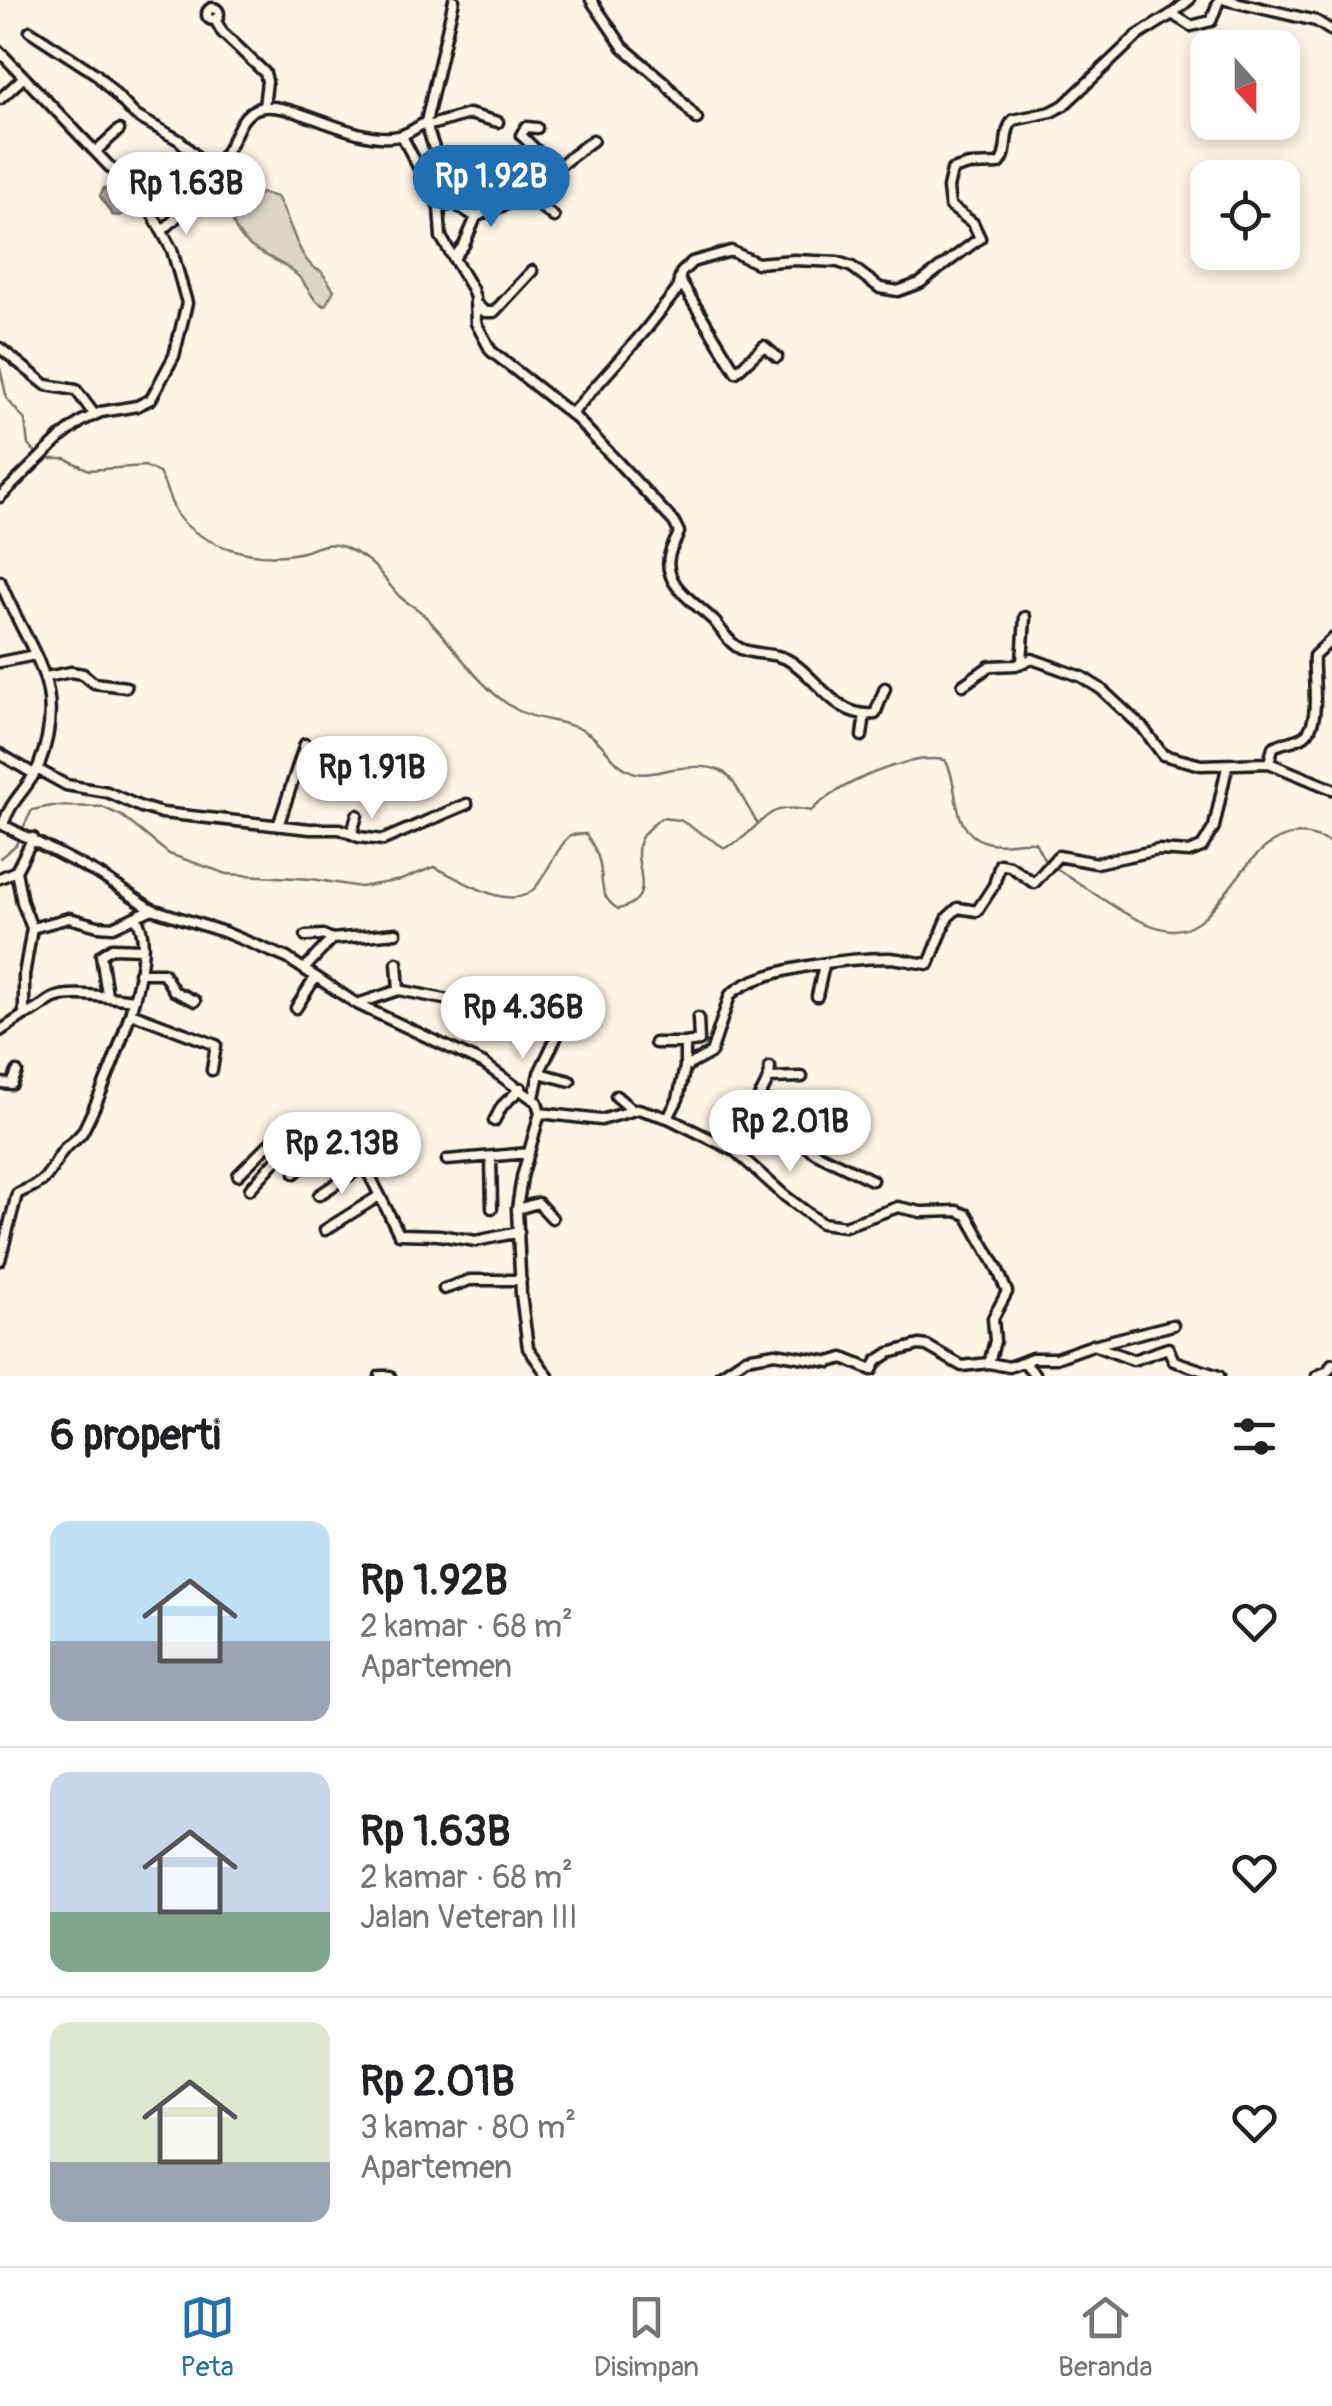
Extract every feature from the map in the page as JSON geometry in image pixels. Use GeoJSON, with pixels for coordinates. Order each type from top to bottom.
{"type":"FeatureCollection","features":[{"type":"Feature","properties":{"kind":"street"},"geometry":{"type":"LineString","coordinates":[[437,158],[426,124],[454,0]]}},
{"type":"Feature","properties":{"kind":"street"},"geometry":{"type":"LineString","coordinates":[[572,414],[644,332],[692,262],[731,251],[757,264],[794,260],[844,264],[886,290],[898,291],[920,283],[980,238],[973,223],[950,206],[952,170],[1002,162],[1009,123],[1064,105],[1136,36],[1189,0]]}},
{"type":"Feature","properties":{"kind":"street"},"geometry":{"type":"LineString","coordinates":[[1172,14],[1191,26],[1204,25],[1214,18],[1223,0],[1316,21],[1332,32]]}},
{"type":"Feature","properties":{"kind":"street"},"geometry":{"type":"LineString","coordinates":[[592,1],[623,47],[665,83],[697,119]]}},
{"type":"Feature","properties":{"kind":"street"},"geometry":{"type":"LineString","coordinates":[[210,4],[207,15],[265,73],[268,81],[264,107]]}},
{"type":"Feature","properties":{"kind":"street"},"geometry":{"type":"LineString","coordinates":[[30,31],[96,74],[136,116],[179,140],[212,172]]}},
{"type":"Feature","properties":{"kind":"street"},"geometry":{"type":"LineString","coordinates":[[0,52],[148,208],[163,230],[186,304],[174,356],[151,399],[82,420],[0,498]]}},
{"type":"Feature","properties":{"kind":"street"},"geometry":{"type":"LineString","coordinates":[[0,99],[24,77]]}},
{"type":"Feature","properties":{"kind":"street"},"geometry":{"type":"LineString","coordinates":[[163,230],[178,218],[212,172],[247,116],[264,107],[287,110],[351,132],[402,136],[426,124],[469,114],[498,122]]}},
{"type":"Feature","properties":{"kind":"street"},"geometry":{"type":"LineString","coordinates":[[536,128],[526,127],[522,135],[541,155],[540,175]]}},
{"type":"Feature","properties":{"kind":"street"},"geometry":{"type":"LineString","coordinates":[[96,151],[120,130]]}},
{"type":"Feature","properties":{"kind":"street"},"geometry":{"type":"LineString","coordinates":[[402,136],[439,207],[441,236],[472,289],[476,323],[491,351],[572,414],[679,528],[668,565],[683,594],[735,645],[785,658],[824,696],[864,714],[876,714],[885,688]]}},
{"type":"Feature","properties":{"kind":"street"},"geometry":{"type":"LineString","coordinates":[[454,258],[476,218],[526,195],[540,175],[593,140]]}},
{"type":"Feature","properties":{"kind":"street"},"geometry":{"type":"LineString","coordinates":[[526,195],[554,216]]}},
{"type":"Feature","properties":{"kind":"street"},"geometry":{"type":"LineString","coordinates":[[439,207],[455,204],[476,218]]}},
{"type":"Feature","properties":{"kind":"street"},"geometry":{"type":"LineString","coordinates":[[475,304],[485,312],[494,312],[532,271]]}},
{"type":"Feature","properties":{"kind":"street"},"geometry":{"type":"LineString","coordinates":[[679,279],[736,372],[764,346],[777,358]]}},
{"type":"Feature","properties":{"kind":"street"},"geometry":{"type":"LineString","coordinates":[[0,348],[46,385],[76,390],[94,414]]}},
{"type":"Feature","properties":{"kind":"street"},"geometry":{"type":"LineString","coordinates":[[0,581],[46,677],[50,707],[46,740],[36,772],[10,805],[2,825],[100,875],[152,909],[271,950],[357,1004],[484,1064],[534,1098],[540,1112],[517,1210],[528,1348],[548,1376]]}},
{"type":"Feature","properties":{"kind":"street"},"geometry":{"type":"LineString","coordinates":[[1022,662],[1025,618]]}},
{"type":"Feature","properties":{"kind":"street"},"geometry":{"type":"LineString","coordinates":[[1268,763],[1273,747],[1309,730],[1315,700],[1314,656],[1332,639]]}},
{"type":"Feature","properties":{"kind":"street"},"geometry":{"type":"LineString","coordinates":[[0,662],[35,655]]}},
{"type":"Feature","properties":{"kind":"street"},"geometry":{"type":"LineString","coordinates":[[964,685],[990,666],[1032,659],[1090,681],[1131,716],[1163,755],[1227,767],[1268,763],[1332,788]]}},
{"type":"Feature","properties":{"kind":"street"},"geometry":{"type":"LineString","coordinates":[[46,677],[71,672],[82,674],[94,684],[126,688]]}},
{"type":"Feature","properties":{"kind":"street"},"geometry":{"type":"LineString","coordinates":[[862,736],[864,714]]}},
{"type":"Feature","properties":{"kind":"street"},"geometry":{"type":"LineString","coordinates":[[279,823],[306,744]]}},
{"type":"Feature","properties":{"kind":"street"},"geometry":{"type":"LineString","coordinates":[[0,754],[80,790],[108,792],[162,812],[340,829],[371,840],[383,840],[467,804]]}},
{"type":"Feature","properties":{"kind":"street"},"geometry":{"type":"LineString","coordinates":[[685,1067],[711,1053],[733,991],[768,976],[884,958],[929,964],[948,917],[958,908],[977,911],[994,885],[998,865],[1010,866],[1034,883],[1053,858],[1067,856],[1096,863],[1158,850],[1189,852],[1202,847],[1214,826],[1227,767]]}},
{"type":"Feature","properties":{"kind":"street"},"geometry":{"type":"LineString","coordinates":[[0,798],[10,805]]}},
{"type":"Feature","properties":{"kind":"street"},"geometry":{"type":"LineString","coordinates":[[352,833],[358,815]]}},
{"type":"Feature","properties":{"kind":"street"},"geometry":{"type":"LineString","coordinates":[[24,1015],[24,972],[32,928],[16,871],[33,838]]}},
{"type":"Feature","properties":{"kind":"street"},"geometry":{"type":"LineString","coordinates":[[0,878],[16,871]]}},
{"type":"Feature","properties":{"kind":"street"},"geometry":{"type":"LineString","coordinates":[[32,928],[69,918],[106,927],[152,909]]}},
{"type":"Feature","properties":{"kind":"street"},"geometry":{"type":"LineString","coordinates":[[0,1260],[17,1194],[46,1177],[83,1130],[110,1077],[134,1000],[142,949],[141,925],[136,918]]}},
{"type":"Feature","properties":{"kind":"street"},"geometry":{"type":"LineString","coordinates":[[306,936],[332,939],[396,933]]}},
{"type":"Feature","properties":{"kind":"street"},"geometry":{"type":"LineString","coordinates":[[304,969],[332,939]]}},
{"type":"Feature","properties":{"kind":"street"},"geometry":{"type":"LineString","coordinates":[[107,996],[101,955],[112,948],[142,949]]}},
{"type":"Feature","properties":{"kind":"street"},"geometry":{"type":"LineString","coordinates":[[398,963],[399,990]]}},
{"type":"Feature","properties":{"kind":"street"},"geometry":{"type":"LineString","coordinates":[[817,996],[824,966]]}},
{"type":"Feature","properties":{"kind":"street"},"geometry":{"type":"LineString","coordinates":[[138,972],[163,973],[174,991],[195,1001]]}},
{"type":"Feature","properties":{"kind":"street"},"geometry":{"type":"LineString","coordinates":[[296,1008],[315,978]]}},
{"type":"Feature","properties":{"kind":"street"},"geometry":{"type":"LineString","coordinates":[[357,1004],[399,990],[469,1004],[486,1003]]}},
{"type":"Feature","properties":{"kind":"street"},"geometry":{"type":"LineString","coordinates":[[0,1030],[59,996],[134,1000]]}},
{"type":"Feature","properties":{"kind":"street"},"geometry":{"type":"LineString","coordinates":[[130,1014],[216,1045],[212,1070]]}},
{"type":"Feature","properties":{"kind":"street"},"geometry":{"type":"LineString","coordinates":[[654,1043],[698,1041],[698,1018]]}},
{"type":"Feature","properties":{"kind":"street"},"geometry":{"type":"LineString","coordinates":[[534,1098],[538,1073],[556,1038]]}},
{"type":"Feature","properties":{"kind":"street"},"geometry":{"type":"LineString","coordinates":[[668,1118],[678,1099],[685,1043]]}},
{"type":"Feature","properties":{"kind":"street"},"geometry":{"type":"LineString","coordinates":[[752,1111],[769,1078],[770,1067]]}},
{"type":"Feature","properties":{"kind":"street"},"geometry":{"type":"LineString","coordinates":[[0,1083],[14,1083],[18,1072]]}},
{"type":"Feature","properties":{"kind":"street"},"geometry":{"type":"LineString","coordinates":[[538,1073],[570,1081]]}},
{"type":"Feature","properties":{"kind":"street"},"geometry":{"type":"LineString","coordinates":[[769,1078],[802,1076]]}},
{"type":"Feature","properties":{"kind":"street"},"geometry":{"type":"LineString","coordinates":[[494,1121],[502,1106],[521,1088]]}},
{"type":"Feature","properties":{"kind":"street"},"geometry":{"type":"LineString","coordinates":[[616,1096],[631,1109],[668,1118],[698,1135],[726,1144],[821,1223],[845,1226],[898,1207],[967,1215],[1007,1292],[993,1318],[995,1341],[989,1363]]}},
{"type":"Feature","properties":{"kind":"street"},"geometry":{"type":"LineString","coordinates":[[540,1112],[601,1120],[631,1109]]}},
{"type":"Feature","properties":{"kind":"street"},"geometry":{"type":"LineString","coordinates":[[726,1144],[737,1113],[752,1111],[816,1153],[872,1180]]}},
{"type":"Feature","properties":{"kind":"street"},"geometry":{"type":"LineString","coordinates":[[250,1188],[290,1146],[325,1123],[334,1122],[365,1166],[399,1234],[476,1241],[519,1232]]}},
{"type":"Feature","properties":{"kind":"street"},"geometry":{"type":"LineString","coordinates":[[295,1173],[343,1130]]}},
{"type":"Feature","properties":{"kind":"street"},"geometry":{"type":"LineString","coordinates":[[238,1175],[274,1138],[279,1137],[290,1146]]}},
{"type":"Feature","properties":{"kind":"street"},"geometry":{"type":"LineString","coordinates":[[447,1160],[529,1154]]}},
{"type":"Feature","properties":{"kind":"street"},"geometry":{"type":"LineString","coordinates":[[491,1156],[492,1208]]}},
{"type":"Feature","properties":{"kind":"street"},"geometry":{"type":"LineString","coordinates":[[319,1195],[365,1166]]}},
{"type":"Feature","properties":{"kind":"street"},"geometry":{"type":"LineString","coordinates":[[325,1230],[379,1196]]}},
{"type":"Feature","properties":{"kind":"street"},"geometry":{"type":"LineString","coordinates":[[517,1210],[538,1204],[552,1218]]}},
{"type":"Feature","properties":{"kind":"street"},"geometry":{"type":"LineString","coordinates":[[444,1290],[470,1280],[521,1280]]}},
{"type":"Feature","properties":{"kind":"street"},"geometry":{"type":"LineString","coordinates":[[719,1376],[746,1358],[775,1354],[830,1362],[840,1358],[872,1370],[889,1353],[919,1345],[962,1366],[989,1363],[1009,1367],[1173,1325]]}},
{"type":"Feature","properties":{"kind":"street"},"geometry":{"type":"LineString","coordinates":[[1093,1345],[1133,1360],[1171,1348],[1174,1361],[1219,1376]]}},
{"type":"Feature","properties":{"kind":"street"},"geometry":{"type":"LineString","coordinates":[[1024,1362],[1036,1376]]}},
{"type":"Feature","properties":{"kind":"street"},"geometry":{"type":"LineString","coordinates":[[1317,1376],[1332,1364]]}},
{"type":"Feature","properties":{"kind":"street"},"geometry":{"type":"LineString","coordinates":[[972,1366],[974,1376]]}},
{"type":"Feature","properties":{"kind":"street"},"geometry":{"type":"LineString","coordinates":[[380,1376],[390,1376]]}},
{"type":"Feature","properties":{"kind":"shaded area"},"geometry":{"type":"Polygon","coordinates":[[[104,188],[118,195],[127,194],[137,205],[120,216],[112,215],[100,196],[104,188]]]}},
{"type":"Feature","properties":{"kind":"shaded area"},"geometry":{"type":"Polygon","coordinates":[[[262,193],[277,197],[301,251],[334,290],[325,306],[316,301],[291,270],[238,234],[233,223],[245,200],[262,193]]]}},
{"type":"Feature","properties":{"kind":"waterway"},"geometry":{"type":"LineString","coordinates":[[0,368],[7,399],[25,420],[28,445],[38,454]]}},
{"type":"Feature","properties":{"kind":"waterway"},"geometry":{"type":"LineString","coordinates":[[45,459],[66,459],[89,470],[145,466],[159,473],[181,520],[205,538],[233,550],[279,555],[330,544],[355,552],[423,614],[479,679],[505,702],[527,714],[584,731],[621,765],[636,773],[693,767],[719,770],[734,783],[757,822]]}},
{"type":"Feature","properties":{"kind":"waterway"},"geometry":{"type":"LineString","coordinates":[[22,830],[32,810],[52,806],[102,807],[122,816],[169,854],[227,874],[312,879],[360,887],[401,880],[434,867],[484,891],[512,898],[535,888],[570,835],[586,834],[598,857],[604,892],[618,909],[639,896],[639,845],[661,818],[680,820],[725,848],[771,813],[794,808],[811,811],[838,791],[874,773],[912,761],[945,760],[961,818],[974,836],[992,843],[1035,842],[1045,861],[1113,906],[1143,922],[1172,930],[1192,925],[1210,911],[1261,851],[1281,838],[1304,834],[1332,844]]}},
{"type":"Feature","properties":{"kind":"waterway"},"geometry":{"type":"LineString","coordinates":[[0,858],[16,845],[19,837]]}}]}
